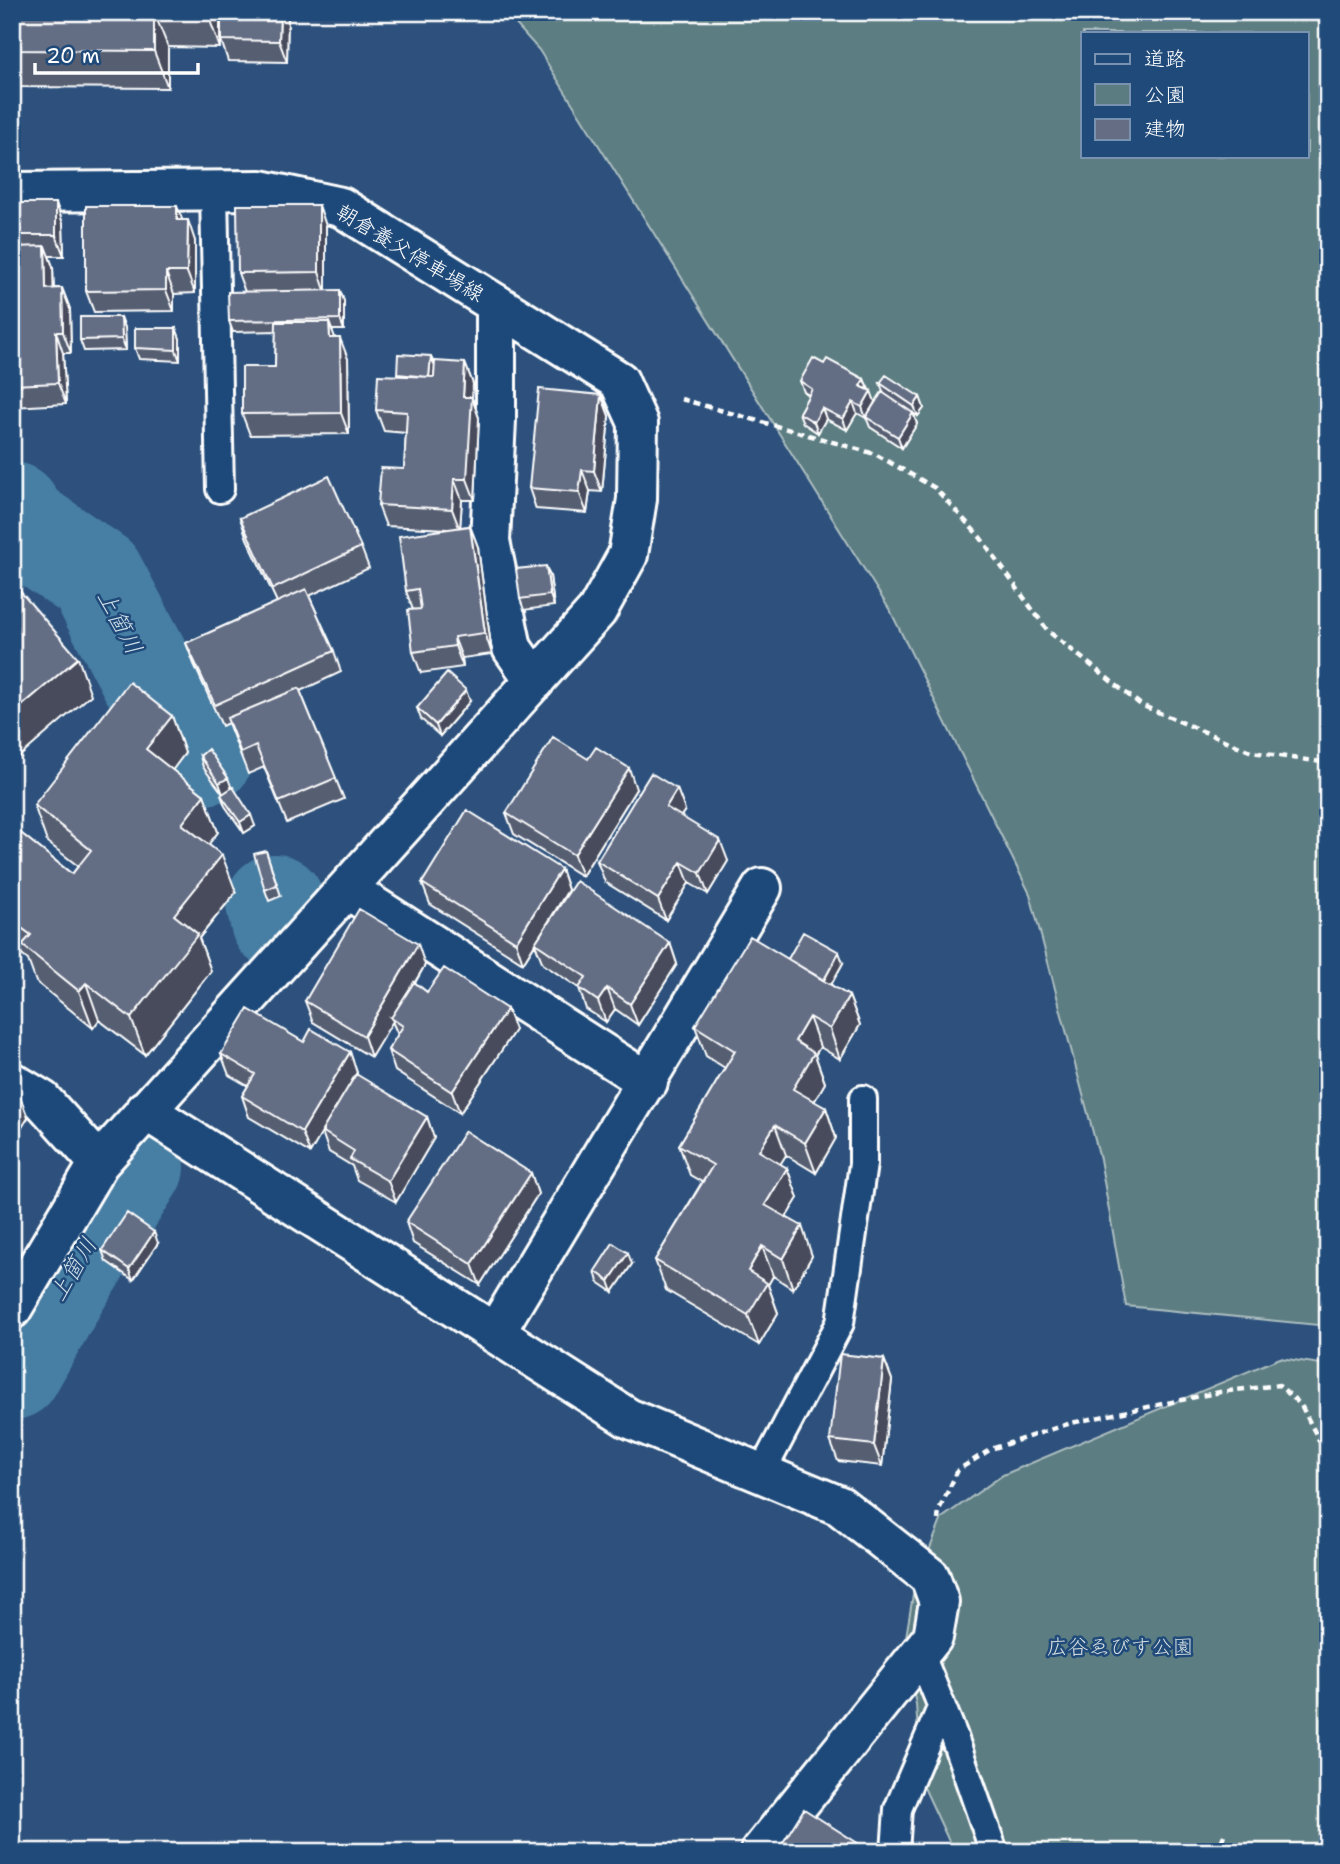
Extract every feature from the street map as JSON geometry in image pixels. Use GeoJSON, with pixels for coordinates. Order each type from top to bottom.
{"type":"FeatureCollection","features":[{"type":"Feature","properties":{"kind":"street","name":"朝倉養父停車場線"},"geometry":{"type":"LineString","coordinates":[[12,192],[261,190],[341,207],[619,381]]}},
{"type":"Feature","properties":{"kind":"street"},"geometry":{"type":"LineString","coordinates":[[496,304],[496,420],[491,541],[512,648],[535,681]]}},
{"type":"Feature","properties":{"kind":"street"},"geometry":{"type":"LineString","coordinates":[[12,1309],[99,1163],[597,611],[628,555],[637,499],[638,423],[619,381]]}},
{"type":"Feature","properties":{"kind":"street"},"geometry":{"type":"LineString","coordinates":[[495,1333],[762,888]]}},
{"type":"Feature","properties":{"kind":"street"},"geometry":{"type":"LineString","coordinates":[[347,889],[648,1082]]}},
{"type":"Feature","properties":{"kind":"street"},"geometry":{"type":"LineString","coordinates":[[12,1082],[42,1100],[99,1163]]}},
{"type":"Feature","properties":{"kind":"street"},"geometry":{"type":"LineString","coordinates":[[145,1110],[628,1418],[840,1506],[930,1577],[939,1602],[933,1637],[761,1852]]}},
{"type":"Feature","properties":{"kind":"lane"},"geometry":{"type":"LineString","coordinates":[[214,191],[220,489]]}},
{"type":"Feature","properties":{"kind":"lane"},"geometry":{"type":"LineString","coordinates":[[762,1472],[840,1323],[863,1164],[863,1099]]}},
{"type":"Feature","properties":{"kind":"lane"},"geometry":{"type":"LineString","coordinates":[[920,1653],[953,1734],[994,1852]]}},
{"type":"Feature","properties":{"kind":"lane"},"geometry":{"type":"LineString","coordinates":[[895,1852],[898,1809],[942,1708]]}},
{"type":"Feature","properties":{"kind":"path"},"geometry":{"type":"LineString","coordinates":[[619,381],[875,454],[935,488],[980,537],[1048,631],[1141,705],[1252,752],[1328,763]]}},
{"type":"Feature","properties":{"kind":"path"},"geometry":{"type":"LineString","coordinates":[[930,1577],[939,1510],[958,1471],[991,1448],[1071,1423],[1220,1392],[1279,1385],[1301,1405],[1328,1458]]}},
{"type":"Feature","properties":{"kind":"path"},"geometry":{"type":"LineString","coordinates":[[1217,1852],[1224,1835]]}},
{"type":"Feature","properties":{"kind":"green space"},"geometry":{"type":"Polygon","coordinates":[[[505,12],[1328,12],[1328,1326],[1126,1306],[1100,1159],[1030,894],[891,612],[539,50],[505,12]]]}},
{"type":"Feature","properties":{"kind":"green space","name":"広谷ゑびす公園"},"geometry":{"type":"Polygon","coordinates":[[[1280,1358],[1328,1365],[1328,1852],[954,1852],[921,1781],[916,1704],[904,1649],[914,1589],[942,1518],[1003,1475],[1280,1358]]]}},
{"type":"Feature","properties":{"kind":"building"},"geometry":{"type":"Polygon","coordinates":[[[12,12],[154,12],[154,51],[12,50],[12,12]]]}},
{"type":"Feature","properties":{"kind":"building"},"geometry":{"type":"Polygon","coordinates":[[[221,12],[280,12],[279,41],[221,40],[221,12]]]}},
{"type":"Feature","properties":{"kind":"building"},"geometry":{"type":"Polygon","coordinates":[[[12,203],[56,203],[56,235],[12,235],[12,203]]]}},
{"type":"Feature","properties":{"kind":"building"},"geometry":{"type":"Polygon","coordinates":[[[237,205],[319,205],[319,272],[238,273],[237,205]]]}},
{"type":"Feature","properties":{"kind":"building"},"geometry":{"type":"Polygon","coordinates":[[[86,206],[177,206],[177,220],[188,220],[187,272],[166,272],[166,290],[86,291],[86,206]]]}},
{"type":"Feature","properties":{"kind":"building"},"geometry":{"type":"Polygon","coordinates":[[[45,246],[46,289],[62,288],[63,332],[56,332],[58,383],[12,385],[12,247],[45,246]]]}},
{"type":"Feature","properties":{"kind":"building"},"geometry":{"type":"Polygon","coordinates":[[[340,290],[340,319],[229,321],[228,292],[340,290]]]}},
{"type":"Feature","properties":{"kind":"building"},"geometry":{"type":"Polygon","coordinates":[[[80,317],[121,317],[122,339],[80,340],[80,317]]]}},
{"type":"Feature","properties":{"kind":"building"},"geometry":{"type":"Polygon","coordinates":[[[276,322],[329,322],[330,338],[340,338],[341,413],[242,414],[242,367],[275,367],[276,322]]]}},
{"type":"Feature","properties":{"kind":"building"},"geometry":{"type":"Polygon","coordinates":[[[135,328],[176,328],[176,350],[135,348],[135,328]]]}},
{"type":"Feature","properties":{"kind":"building"},"geometry":{"type":"Polygon","coordinates":[[[398,354],[431,356],[429,377],[397,374],[398,354]]]}},
{"type":"Feature","properties":{"kind":"building"},"geometry":{"type":"Polygon","coordinates":[[[813,358],[824,364],[827,359],[864,379],[860,386],[871,391],[862,407],[853,402],[843,419],[822,408],[814,422],[799,413],[812,389],[800,381],[813,358]]]}},
{"type":"Feature","properties":{"kind":"building"},"geometry":{"type":"Polygon","coordinates":[[[435,361],[465,363],[463,397],[472,397],[467,479],[454,479],[452,509],[378,505],[381,468],[404,469],[407,412],[376,410],[378,375],[434,377],[435,361]]]}},
{"type":"Feature","properties":{"kind":"building"},"geometry":{"type":"Polygon","coordinates":[[[886,375],[920,397],[914,406],[880,383],[886,375]]]}},
{"type":"Feature","properties":{"kind":"building"},"geometry":{"type":"Polygon","coordinates":[[[539,389],[601,395],[594,471],[582,470],[579,492],[529,488],[539,389]]]}},
{"type":"Feature","properties":{"kind":"building"},"geometry":{"type":"Polygon","coordinates":[[[882,392],[913,413],[898,437],[866,417],[882,392]]]}},
{"type":"Feature","properties":{"kind":"building"},"geometry":{"type":"Polygon","coordinates":[[[329,476],[361,547],[273,589],[240,518],[329,476]]]}},
{"type":"Feature","properties":{"kind":"building"},"geometry":{"type":"Polygon","coordinates":[[[470,526],[485,633],[454,637],[455,646],[413,652],[408,610],[421,609],[418,589],[406,591],[399,536],[470,526]]]}},
{"type":"Feature","properties":{"kind":"building"},"geometry":{"type":"Polygon","coordinates":[[[546,566],[550,595],[520,599],[516,569],[546,566]]]}},
{"type":"Feature","properties":{"kind":"building"},"geometry":{"type":"Polygon","coordinates":[[[12,582],[78,658],[12,714],[12,582]]]}},
{"type":"Feature","properties":{"kind":"building"},"geometry":{"type":"Polygon","coordinates":[[[306,589],[334,651],[215,705],[186,643],[306,589]]]}},
{"type":"Feature","properties":{"kind":"building"},"geometry":{"type":"Polygon","coordinates":[[[447,673],[466,690],[436,725],[417,708],[447,673]]]}},
{"type":"Feature","properties":{"kind":"building"},"geometry":{"type":"Polygon","coordinates":[[[129,682],[172,716],[146,749],[204,795],[182,824],[222,855],[174,915],[198,934],[131,1018],[86,983],[79,991],[22,945],[31,935],[12,921],[12,826],[72,874],[91,850],[34,805],[129,682]]]}},
{"type":"Feature","properties":{"kind":"building"},"geometry":{"type":"Polygon","coordinates":[[[299,688],[336,778],[279,802],[256,746],[241,753],[227,718],[299,688]]]}},
{"type":"Feature","properties":{"kind":"building"},"geometry":{"type":"Polygon","coordinates":[[[553,737],[588,759],[596,747],[629,768],[574,855],[506,813],[553,737]]]}},
{"type":"Feature","properties":{"kind":"building"},"geometry":{"type":"Polygon","coordinates":[[[208,749],[228,778],[219,783],[200,756],[208,749]]]}},
{"type":"Feature","properties":{"kind":"building"},"geometry":{"type":"Polygon","coordinates":[[[651,773],[677,789],[666,807],[720,840],[700,873],[681,862],[658,899],[597,861],[651,773]]]}},
{"type":"Feature","properties":{"kind":"building"},"geometry":{"type":"Polygon","coordinates":[[[233,787],[251,815],[240,822],[221,795],[233,787]]]}},
{"type":"Feature","properties":{"kind":"building"},"geometry":{"type":"Polygon","coordinates":[[[467,810],[561,869],[516,942],[422,883],[467,810]]]}},
{"type":"Feature","properties":{"kind":"building"},"geometry":{"type":"Polygon","coordinates":[[[266,851],[277,885],[265,890],[254,854],[266,851]]]}},
{"type":"Feature","properties":{"kind":"building"},"geometry":{"type":"Polygon","coordinates":[[[576,881],[670,943],[630,1004],[607,988],[598,1001],[579,988],[586,977],[535,943],[576,881]]]}},
{"type":"Feature","properties":{"kind":"building"},"geometry":{"type":"Polygon","coordinates":[[[359,909],[418,944],[364,1036],[305,1001],[359,909]]]}},
{"type":"Feature","properties":{"kind":"building"},"geometry":{"type":"Polygon","coordinates":[[[803,932],[839,952],[824,980],[788,959],[803,932]]]}},
{"type":"Feature","properties":{"kind":"building"},"geometry":{"type":"Polygon","coordinates":[[[750,936],[849,996],[830,1029],[809,1017],[795,1041],[814,1053],[793,1089],[826,1108],[805,1143],[775,1125],[759,1151],[787,1168],[765,1205],[802,1226],[783,1259],[762,1246],[748,1271],[767,1283],[748,1315],[655,1260],[713,1165],[679,1145],[735,1051],[695,1026],[750,936]]]}},
{"type":"Feature","properties":{"kind":"building"},"geometry":{"type":"Polygon","coordinates":[[[444,968],[507,1009],[452,1092],[388,1050],[403,1026],[391,1018],[414,982],[427,992],[444,968]]]}},
{"type":"Feature","properties":{"kind":"building"},"geometry":{"type":"Polygon","coordinates":[[[248,1009],[304,1042],[311,1029],[350,1052],[302,1132],[242,1096],[255,1074],[221,1054],[248,1009]]]}},
{"type":"Feature","properties":{"kind":"building"},"geometry":{"type":"Polygon","coordinates":[[[356,1074],[427,1117],[388,1181],[350,1159],[354,1151],[322,1131],[356,1074]]]}},
{"type":"Feature","properties":{"kind":"building"},"geometry":{"type":"Polygon","coordinates":[[[465,1131],[531,1173],[472,1264],[406,1222],[465,1131]]]}},
{"type":"Feature","properties":{"kind":"building"},"geometry":{"type":"Polygon","coordinates":[[[127,1213],[154,1232],[129,1269],[102,1250],[127,1213]]]}},
{"type":"Feature","properties":{"kind":"building"},"geometry":{"type":"Polygon","coordinates":[[[613,1243],[628,1253],[609,1281],[595,1271],[613,1243]]]}},
{"type":"Feature","properties":{"kind":"building"},"geometry":{"type":"Polygon","coordinates":[[[840,1354],[884,1359],[874,1445],[830,1440],[840,1354]]]}},
{"type":"Feature","properties":{"kind":"building"},"geometry":{"type":"Polygon","coordinates":[[[804,1809],[867,1849],[865,1852],[777,1852],[804,1809]]]}},
{"type":"Feature","properties":{"kind":"waterway","name":"上箇川"},"geometry":{"type":"LineString","coordinates":[[12,511],[20,525],[96,577],[148,675],[204,756]]}},
{"type":"Feature","properties":{"kind":"waterway","name":"上箇川"},"geometry":{"type":"LineString","coordinates":[[275,903],[279,921]]}},
{"type":"Feature","properties":{"kind":"waterway","name":"上箇川"},"geometry":{"type":"LineString","coordinates":[[12,1371],[60,1286],[135,1167]]}}]}
